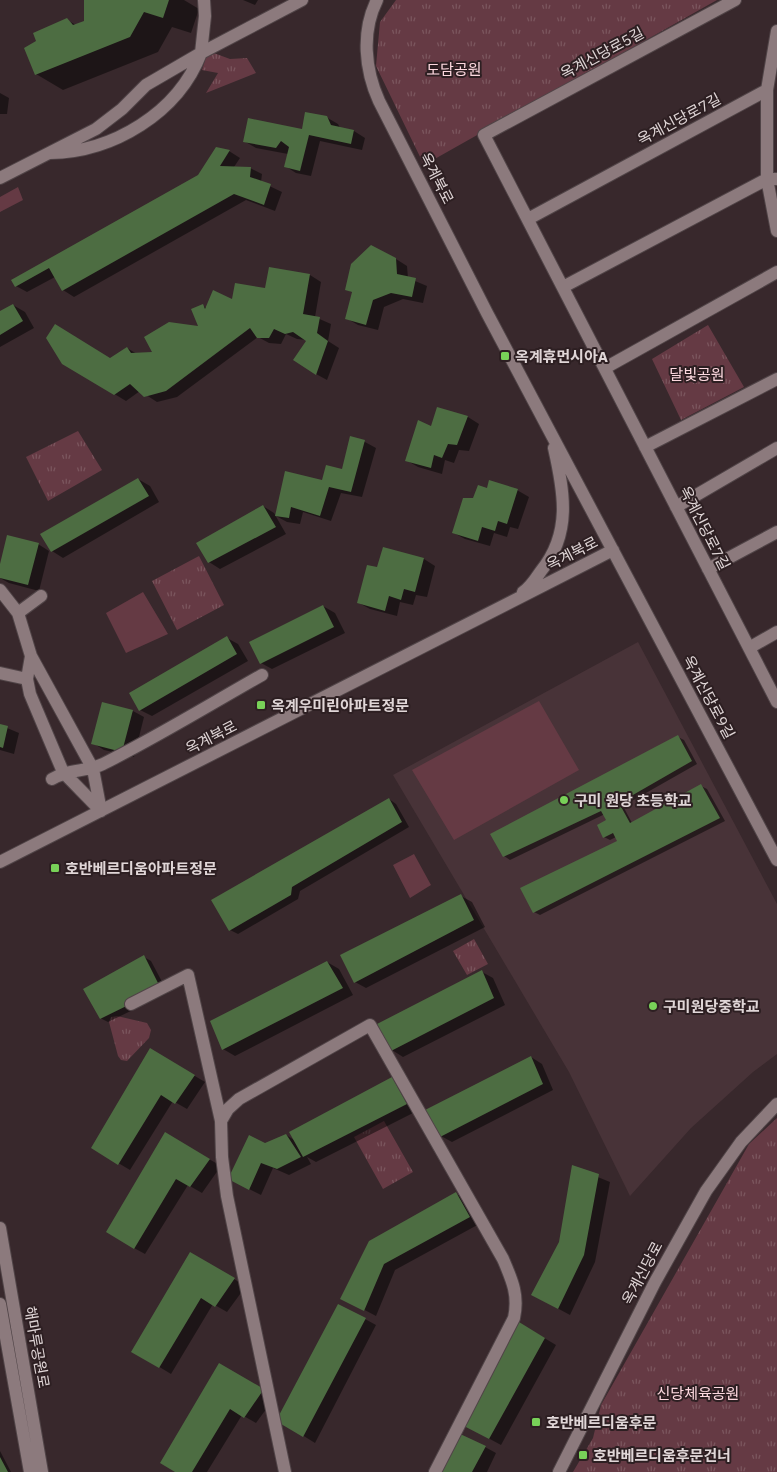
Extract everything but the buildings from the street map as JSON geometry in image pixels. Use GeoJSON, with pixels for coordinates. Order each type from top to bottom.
{"type":"FeatureCollection","features":[{"type":"Feature","properties":{"kind":"street"},"geometry":{"type":"LineString","coordinates":[[48,153],[72,153],[94,148],[150,119],[180,92],[190,79],[202,53],[205,16],[204,0]]}},
{"type":"Feature","properties":{"kind":"street"},"geometry":{"type":"LineString","coordinates":[[0,178],[96,129],[122,109],[146,84],[302,0]]}},
{"type":"Feature","properties":{"kind":"street","name":"옥계북로"},"geometry":{"type":"LineString","coordinates":[[0,862],[613,550],[374,90],[367,56],[367,33],[377,0]]}},
{"type":"Feature","properties":{"kind":"street","name":"옥계신당로5길"},"geometry":{"type":"LineString","coordinates":[[484,135],[736,0]]}},
{"type":"Feature","properties":{"kind":"street"},"geometry":{"type":"LineString","coordinates":[[777,31],[767,90],[777,231]]}},
{"type":"Feature","properties":{"kind":"street","name":"옥계신당로7길"},"geometry":{"type":"LineString","coordinates":[[528,219],[767,90]]}},
{"type":"Feature","properties":{"kind":"street","name":"옥계신당로7길"},"geometry":{"type":"LineString","coordinates":[[484,135],[777,702]]}},
{"type":"Feature","properties":{"kind":"street"},"geometry":{"type":"LineString","coordinates":[[563,287],[772,179]]}},
{"type":"Feature","properties":{"kind":"street"},"geometry":{"type":"LineString","coordinates":[[605,368],[777,272]]}},
{"type":"Feature","properties":{"kind":"street"},"geometry":{"type":"LineString","coordinates":[[645,447],[777,379]]}},
{"type":"Feature","properties":{"kind":"street"},"geometry":{"type":"LineString","coordinates":[[503,606],[527,589],[546,565],[560,537],[565,504],[549,430]]}},
{"type":"Feature","properties":{"kind":"street"},"geometry":{"type":"LineString","coordinates":[[676,507],[777,448]]}},
{"type":"Feature","properties":{"kind":"street"},"geometry":{"type":"LineString","coordinates":[[708,569],[777,532]]}},
{"type":"Feature","properties":{"kind":"street","name":"옥계신당로9길"},"geometry":{"type":"LineString","coordinates":[[613,550],[777,860]]}},
{"type":"Feature","properties":{"kind":"street"},"geometry":{"type":"LineString","coordinates":[[0,590],[18,613],[31,656],[93,769],[101,811]]}},
{"type":"Feature","properties":{"kind":"street"},"geometry":{"type":"LineString","coordinates":[[18,613],[41,596]]}},
{"type":"Feature","properties":{"kind":"street"},"geometry":{"type":"LineString","coordinates":[[750,648],[777,632]]}},
{"type":"Feature","properties":{"kind":"street"},"geometry":{"type":"LineString","coordinates":[[31,656],[27,679],[30,694],[58,775],[101,811]]}},
{"type":"Feature","properties":{"kind":"street"},"geometry":{"type":"LineString","coordinates":[[0,673],[27,679]]}},
{"type":"Feature","properties":{"kind":"street"},"geometry":{"type":"LineString","coordinates":[[58,775],[93,769],[138,746],[262,675]]}},
{"type":"Feature","properties":{"kind":"street"},"geometry":{"type":"LineString","coordinates":[[131,1004],[188,975],[221,1121],[222,1157],[227,1196],[285,1472]]}},
{"type":"Feature","properties":{"kind":"street"},"geometry":{"type":"LineString","coordinates":[[221,1121],[228,1109],[239,1100],[370,1025],[503,1259],[516,1292],[517,1303],[514,1318],[435,1472]]}},
{"type":"Feature","properties":{"kind":"street","name":"옥계신당로"},"geometry":{"type":"LineString","coordinates":[[559,1472],[655,1282],[706,1191],[741,1142],[777,1104]]}},
{"type":"Feature","properties":{"kind":"street","name":"해마루공원로"},"geometry":{"type":"LineString","coordinates":[[0,1228],[42,1472]]}},
{"type":"Feature","properties":{"kind":"street","name":"해마루공원로"},"geometry":{"type":"LineString","coordinates":[[0,1304],[30,1472]]}},
{"type":"Feature","properties":{"kind":"shaded area"},"geometry":{"type":"Polygon","coordinates":[[[638,642],[777,904],[777,1054],[753,1072],[691,1128],[630,1196],[569,1072],[393,775],[638,642]]]}},
{"type":"Feature","properties":{"kind":"green space","name":"도담공원"},"geometry":{"type":"Polygon","coordinates":[[[396,0],[717,0],[424,165],[376,66],[380,22],[396,0]]]}},
{"type":"Feature","properties":{"kind":"green space"},"geometry":{"type":"Polygon","coordinates":[[[211,52],[230,59],[247,58],[256,73],[206,93],[218,73],[202,70],[207,54],[211,52]]]}},
{"type":"Feature","properties":{"kind":"green space"},"geometry":{"type":"Polygon","coordinates":[[[18,187],[23,200],[0,212],[0,197],[18,187]]]}},
{"type":"Feature","properties":{"kind":"green space","name":"달빛공원"},"geometry":{"type":"Polygon","coordinates":[[[708,325],[744,387],[681,420],[652,359],[708,325]]]}},
{"type":"Feature","properties":{"kind":"green space"},"geometry":{"type":"Polygon","coordinates":[[[78,431],[102,470],[48,501],[26,457],[78,431]]]}},
{"type":"Feature","properties":{"kind":"green space"},"geometry":{"type":"Polygon","coordinates":[[[199,556],[224,605],[177,630],[152,581],[199,556]]]}},
{"type":"Feature","properties":{"kind":"green space"},"geometry":{"type":"Polygon","coordinates":[[[143,592],[168,634],[126,653],[106,613],[143,592]]]}},
{"type":"Feature","properties":{"kind":"green space"},"geometry":{"type":"Polygon","coordinates":[[[539,701],[579,770],[454,840],[412,770],[539,701]]]}},
{"type":"Feature","properties":{"kind":"green space"},"geometry":{"type":"Polygon","coordinates":[[[414,854],[431,885],[410,898],[393,865],[414,854]]]}},
{"type":"Feature","properties":{"kind":"green space"},"geometry":{"type":"Polygon","coordinates":[[[474,939],[488,964],[467,975],[453,951],[474,939]]]}},
{"type":"Feature","properties":{"kind":"green space"},"geometry":{"type":"Polygon","coordinates":[[[117,1016],[147,1023],[151,1030],[149,1038],[127,1061],[121,1060],[118,1056],[109,1022],[111,1017],[117,1016]]]}},
{"type":"Feature","properties":{"kind":"green space","name":"신당체육공원"},"geometry":{"type":"Polygon","coordinates":[[[777,1118],[777,1472],[573,1472],[593,1438],[601,1405],[749,1144],[777,1118]]]}},
{"type":"Feature","properties":{"kind":"green space"},"geometry":{"type":"Polygon","coordinates":[[[384,1121],[413,1172],[383,1189],[354,1137],[384,1121]]]}},
{"type":"Feature","properties":{"kind":"place","name":"옥계휴먼시아A"},"geometry":{"type":"Point","coordinates":[505,356]}},
{"type":"Feature","properties":{"kind":"place","name":"옥계우미린아파트정문"},"geometry":{"type":"Point","coordinates":[261,705]}},
{"type":"Feature","properties":{"kind":"place","name":"구미 원당 초등학교"},"geometry":{"type":"Point","coordinates":[564,800]}},
{"type":"Feature","properties":{"kind":"place","name":"호반베르디움아파트정문"},"geometry":{"type":"Point","coordinates":[55,868]}},
{"type":"Feature","properties":{"kind":"place","name":"구미원당중학교"},"geometry":{"type":"Point","coordinates":[653,1006]}},
{"type":"Feature","properties":{"kind":"place","name":"호반베르디움후문"},"geometry":{"type":"Point","coordinates":[536,1422]}},
{"type":"Feature","properties":{"kind":"place","name":"호반베르디움후문건너"},"geometry":{"type":"Point","coordinates":[583,1455]}}]}
